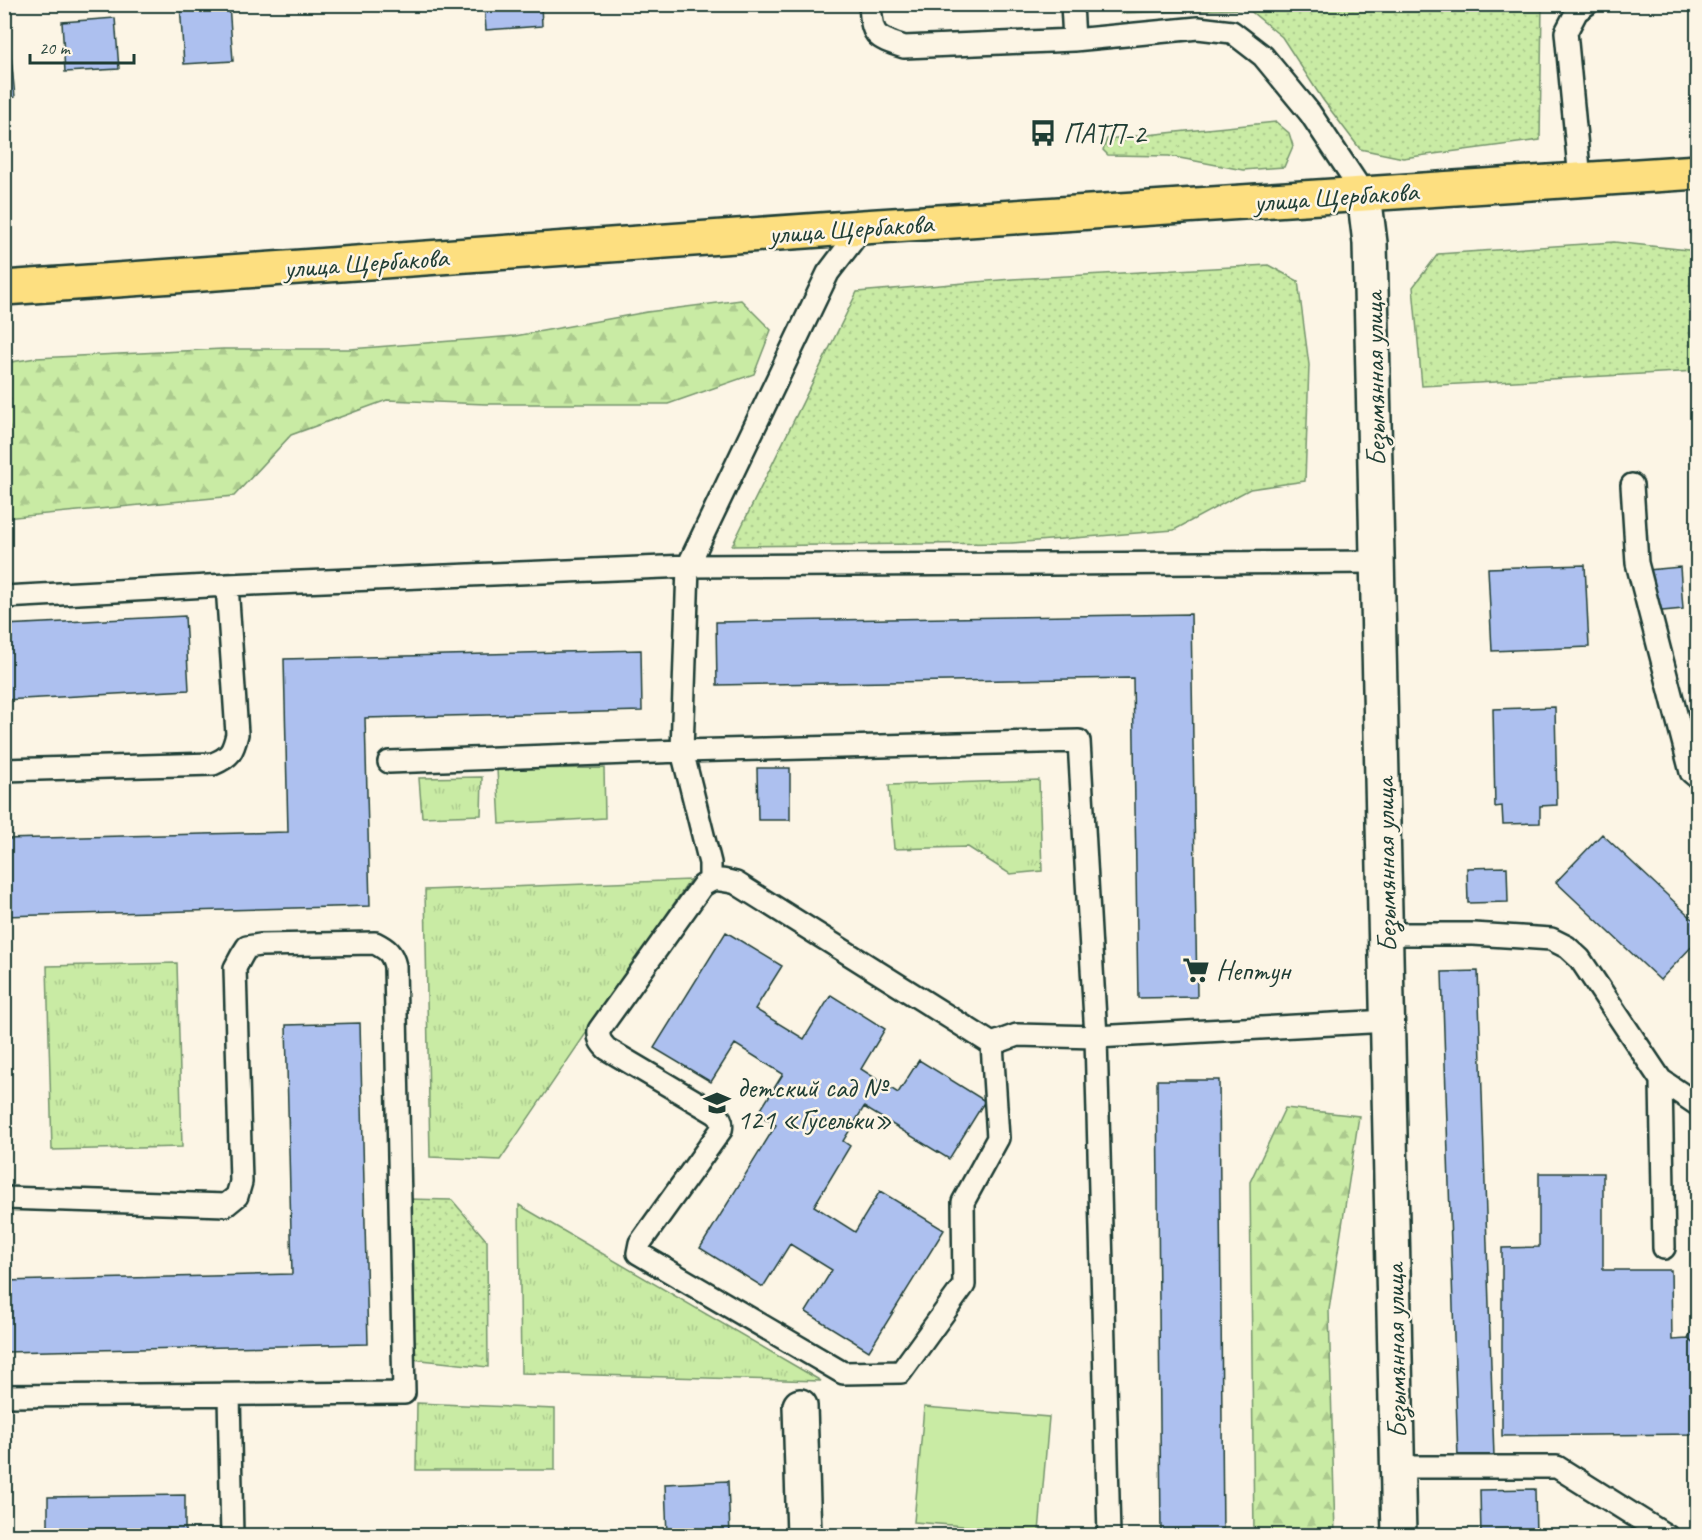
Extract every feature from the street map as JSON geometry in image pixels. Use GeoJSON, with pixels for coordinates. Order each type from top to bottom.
{"type":"FeatureCollection","features":[{"type":"Feature","properties":{"kind":"main road","name":"улица Щербакова"},"geometry":{"type":"LineString","coordinates":[[4,288],[863,227],[1698,172]]}},
{"type":"Feature","properties":{"kind":"street","name":"Безымянная улица"},"geometry":{"type":"LineString","coordinates":[[1364,194],[1370,243],[1400,1536]]}},
{"type":"Feature","properties":{"kind":"street"},"geometry":{"type":"LineString","coordinates":[[800,1406],[804,1536]]}},
{"type":"Feature","properties":{"kind":"lane"},"geometry":{"type":"LineString","coordinates":[[870,4],[872,28],[882,40],[904,46],[1074,40],[1198,28],[1232,32],[1263,56],[1310,113],[1364,194]]}},
{"type":"Feature","properties":{"kind":"lane"},"geometry":{"type":"LineString","coordinates":[[1072,4],[1074,40]]}},
{"type":"Feature","properties":{"kind":"lane"},"geometry":{"type":"LineString","coordinates":[[1580,180],[1566,32],[1577,11],[1587,4]]}},
{"type":"Feature","properties":{"kind":"lane"},"geometry":{"type":"LineString","coordinates":[[710,880],[710,863],[682,751],[688,566],[828,273],[863,227]]}},
{"type":"Feature","properties":{"kind":"lane"},"geometry":{"type":"LineString","coordinates":[[1632,485],[1637,563],[1691,772],[1698,778]]}},
{"type":"Feature","properties":{"kind":"lane"},"geometry":{"type":"LineString","coordinates":[[4,597],[227,585],[688,566],[1378,562]]}},
{"type":"Feature","properties":{"kind":"lane"},"geometry":{"type":"LineString","coordinates":[[4,770],[213,764],[224,759],[234,749],[237,734],[227,585]]}},
{"type":"Feature","properties":{"kind":"lane"},"geometry":{"type":"LineString","coordinates":[[388,762],[682,751],[1078,741],[1096,1037],[1109,1536]]}},
{"type":"Feature","properties":{"kind":"lane"},"geometry":{"type":"LineString","coordinates":[[710,880],[723,880],[736,884],[992,1044],[999,1138],[963,1202],[964,1285],[901,1372],[843,1373],[638,1253],[640,1243],[723,1124],[715,1113],[608,1049],[598,1037],[599,1030],[702,885],[710,880]]}},
{"type":"Feature","properties":{"kind":"lane"},"geometry":{"type":"LineString","coordinates":[[1386,934],[1533,937],[1551,939],[1567,947],[1580,960],[1661,1080],[1698,1105]]}},
{"type":"Feature","properties":{"kind":"lane"},"geometry":{"type":"LineString","coordinates":[[4,1198],[226,1205],[237,1196],[241,1182],[236,968],[247,947],[375,944],[386,949],[393,957],[404,1393],[4,1396]]}},
{"type":"Feature","properties":{"kind":"lane"},"geometry":{"type":"LineString","coordinates":[[992,1044],[1017,1035],[1096,1037],[1388,1020]]}},
{"type":"Feature","properties":{"kind":"lane"},"geometry":{"type":"LineString","coordinates":[[1661,1080],[1664,1248]]}},
{"type":"Feature","properties":{"kind":"lane"},"geometry":{"type":"LineString","coordinates":[[230,1395],[232,1536]]}},
{"type":"Feature","properties":{"kind":"lane"},"geometry":{"type":"LineString","coordinates":[[1398,1467],[1557,1467],[1667,1536]]}},
{"type":"Feature","properties":{"kind":"green space"},"geometry":{"type":"Polygon","coordinates":[[[1121,5],[1542,5],[1540,140],[1403,158],[1360,149],[1323,100],[1282,37],[1248,9],[1121,13],[1121,5]]]}},
{"type":"Feature","properties":{"kind":"green space"},"geometry":{"type":"Polygon","coordinates":[[[1276,122],[1289,133],[1293,146],[1284,167],[1243,170],[1169,156],[1108,155],[1103,150],[1107,139],[1276,122]]]}},
{"type":"Feature","properties":{"kind":"green space"},"geometry":{"type":"Polygon","coordinates":[[[1614,242],[1697,251],[1697,371],[1422,386],[1413,287],[1438,254],[1614,242]]]}},
{"type":"Feature","properties":{"kind":"green space"},"geometry":{"type":"Polygon","coordinates":[[[1268,265],[1298,281],[1309,365],[1305,481],[1250,489],[1174,530],[1012,543],[732,546],[857,292],[1012,279],[1268,265]]]}},
{"type":"Feature","properties":{"kind":"green space"},"geometry":{"type":"Polygon","coordinates":[[[741,300],[771,330],[754,374],[668,404],[485,404],[387,400],[291,435],[234,496],[5,518],[5,363],[36,358],[223,349],[350,349],[515,336],[647,312],[741,300]]]}},
{"type":"Feature","properties":{"kind":"green space"},"geometry":{"type":"Polygon","coordinates":[[[604,768],[605,818],[500,824],[497,769],[604,768]]]}},
{"type":"Feature","properties":{"kind":"green space"},"geometry":{"type":"Polygon","coordinates":[[[482,777],[481,815],[422,817],[419,778],[482,777]]]}},
{"type":"Feature","properties":{"kind":"green space"},"geometry":{"type":"Polygon","coordinates":[[[1039,780],[1042,871],[1010,874],[968,847],[894,849],[889,785],[1039,780]]]}},
{"type":"Feature","properties":{"kind":"green space"},"geometry":{"type":"Polygon","coordinates":[[[690,880],[500,1160],[430,1157],[425,890],[690,880]]]}},
{"type":"Feature","properties":{"kind":"green space"},"geometry":{"type":"Polygon","coordinates":[[[177,963],[182,1147],[52,1150],[47,966],[177,963]]]}},
{"type":"Feature","properties":{"kind":"green space"},"geometry":{"type":"Polygon","coordinates":[[[1285,1108],[1359,1116],[1329,1310],[1335,1535],[1254,1535],[1250,1182],[1285,1108]]]}},
{"type":"Feature","properties":{"kind":"green space"},"geometry":{"type":"Polygon","coordinates":[[[406,1199],[452,1200],[487,1241],[488,1367],[412,1359],[406,1199]]]}},
{"type":"Feature","properties":{"kind":"green space"},"geometry":{"type":"Polygon","coordinates":[[[519,1205],[821,1381],[521,1373],[519,1205]]]}},
{"type":"Feature","properties":{"kind":"green space"},"geometry":{"type":"Polygon","coordinates":[[[417,1403],[555,1409],[555,1470],[416,1470],[417,1403]]]}},
{"type":"Feature","properties":{"kind":"green space"},"geometry":{"type":"Polygon","coordinates":[[[924,1407],[1049,1417],[1039,1532],[914,1522],[924,1407]]]}},
{"type":"Feature","properties":{"kind":"building"},"geometry":{"type":"Polygon","coordinates":[[[4,4],[6,4],[15,97],[4,98],[4,4]]]}},
{"type":"Feature","properties":{"kind":"building"},"geometry":{"type":"Polygon","coordinates":[[[180,4],[229,4],[233,61],[184,64],[180,4]]]}},
{"type":"Feature","properties":{"kind":"building"},"geometry":{"type":"Polygon","coordinates":[[[484,4],[541,4],[542,26],[486,30],[484,4]]]}},
{"type":"Feature","properties":{"kind":"building"},"geometry":{"type":"Polygon","coordinates":[[[115,18],[119,69],[65,72],[62,22],[115,18]]]}},
{"type":"Feature","properties":{"kind":"building"},"geometry":{"type":"Polygon","coordinates":[[[1585,565],[1589,647],[1492,651],[1488,568],[1585,565]]]}},
{"type":"Feature","properties":{"kind":"building"},"geometry":{"type":"Polygon","coordinates":[[[1680,567],[1683,609],[1652,612],[1648,570],[1680,567]]]}},
{"type":"Feature","properties":{"kind":"building"},"geometry":{"type":"Polygon","coordinates":[[[1191,614],[1197,997],[1138,998],[1133,678],[717,685],[716,622],[1191,614]]]}},
{"type":"Feature","properties":{"kind":"building"},"geometry":{"type":"Polygon","coordinates":[[[185,616],[189,690],[4,700],[4,625],[185,616]]]}},
{"type":"Feature","properties":{"kind":"building"},"geometry":{"type":"Polygon","coordinates":[[[641,650],[642,711],[365,718],[370,906],[4,916],[4,839],[288,832],[284,659],[641,650]]]}},
{"type":"Feature","properties":{"kind":"building"},"geometry":{"type":"Polygon","coordinates":[[[1555,707],[1557,805],[1540,806],[1540,823],[1503,824],[1502,806],[1495,807],[1493,709],[1555,707]]]}},
{"type":"Feature","properties":{"kind":"building"},"geometry":{"type":"Polygon","coordinates":[[[757,768],[790,768],[790,820],[758,820],[757,768]]]}},
{"type":"Feature","properties":{"kind":"building"},"geometry":{"type":"Polygon","coordinates":[[[1602,834],[1698,924],[1698,940],[1660,980],[1556,882],[1602,834]]]}},
{"type":"Feature","properties":{"kind":"building"},"geometry":{"type":"Polygon","coordinates":[[[1507,867],[1508,902],[1468,903],[1467,868],[1507,867]]]}},
{"type":"Feature","properties":{"kind":"building"},"geometry":{"type":"Polygon","coordinates":[[[726,932],[782,966],[755,1009],[804,1039],[831,995],[885,1029],[861,1069],[898,1093],[919,1060],[985,1101],[949,1159],[864,1107],[843,1141],[850,1146],[814,1206],[855,1232],[880,1191],[944,1230],[869,1351],[806,1312],[832,1270],[790,1244],[763,1287],[700,1248],[776,1125],[758,1114],[783,1074],[735,1044],[711,1082],[654,1048],[726,932]]]}},
{"type":"Feature","properties":{"kind":"building"},"geometry":{"type":"Polygon","coordinates":[[[1478,971],[1494,1457],[1458,1458],[1442,972],[1478,971]]]}},
{"type":"Feature","properties":{"kind":"building"},"geometry":{"type":"Polygon","coordinates":[[[360,1023],[368,1344],[4,1352],[4,1281],[292,1274],[286,1025],[360,1023]]]}},
{"type":"Feature","properties":{"kind":"building"},"geometry":{"type":"Polygon","coordinates":[[[1157,1080],[1219,1080],[1223,1536],[1161,1536],[1157,1080]]]}},
{"type":"Feature","properties":{"kind":"building"},"geometry":{"type":"Polygon","coordinates":[[[1539,1173],[1603,1173],[1603,1270],[1671,1270],[1672,1340],[1688,1339],[1698,1346],[1698,1434],[1502,1436],[1502,1248],[1539,1247],[1539,1173]]]}},
{"type":"Feature","properties":{"kind":"building"},"geometry":{"type":"Polygon","coordinates":[[[1698,1316],[1698,1346],[1688,1339],[1698,1316]]]}},
{"type":"Feature","properties":{"kind":"building"},"geometry":{"type":"Polygon","coordinates":[[[728,1481],[730,1536],[667,1536],[665,1484],[728,1481]]]}},
{"type":"Feature","properties":{"kind":"building"},"geometry":{"type":"Polygon","coordinates":[[[1535,1489],[1536,1536],[1481,1536],[1480,1490],[1535,1489]]]}},
{"type":"Feature","properties":{"kind":"building"},"geometry":{"type":"Polygon","coordinates":[[[185,1495],[185,1536],[48,1536],[48,1497],[185,1495]]]}},
{"type":"Feature","properties":{"kind":"place","name":"ПАТП-2"},"geometry":{"type":"Point","coordinates":[1043,133]}},
{"type":"Feature","properties":{"kind":"place","name":"Нептун"},"geometry":{"type":"Point","coordinates":[1196,970]}},
{"type":"Feature","properties":{"kind":"place","name":"детский сад № 121 «Гусельки»"},"geometry":{"type":"Point","coordinates":[717,1103]}}]}
